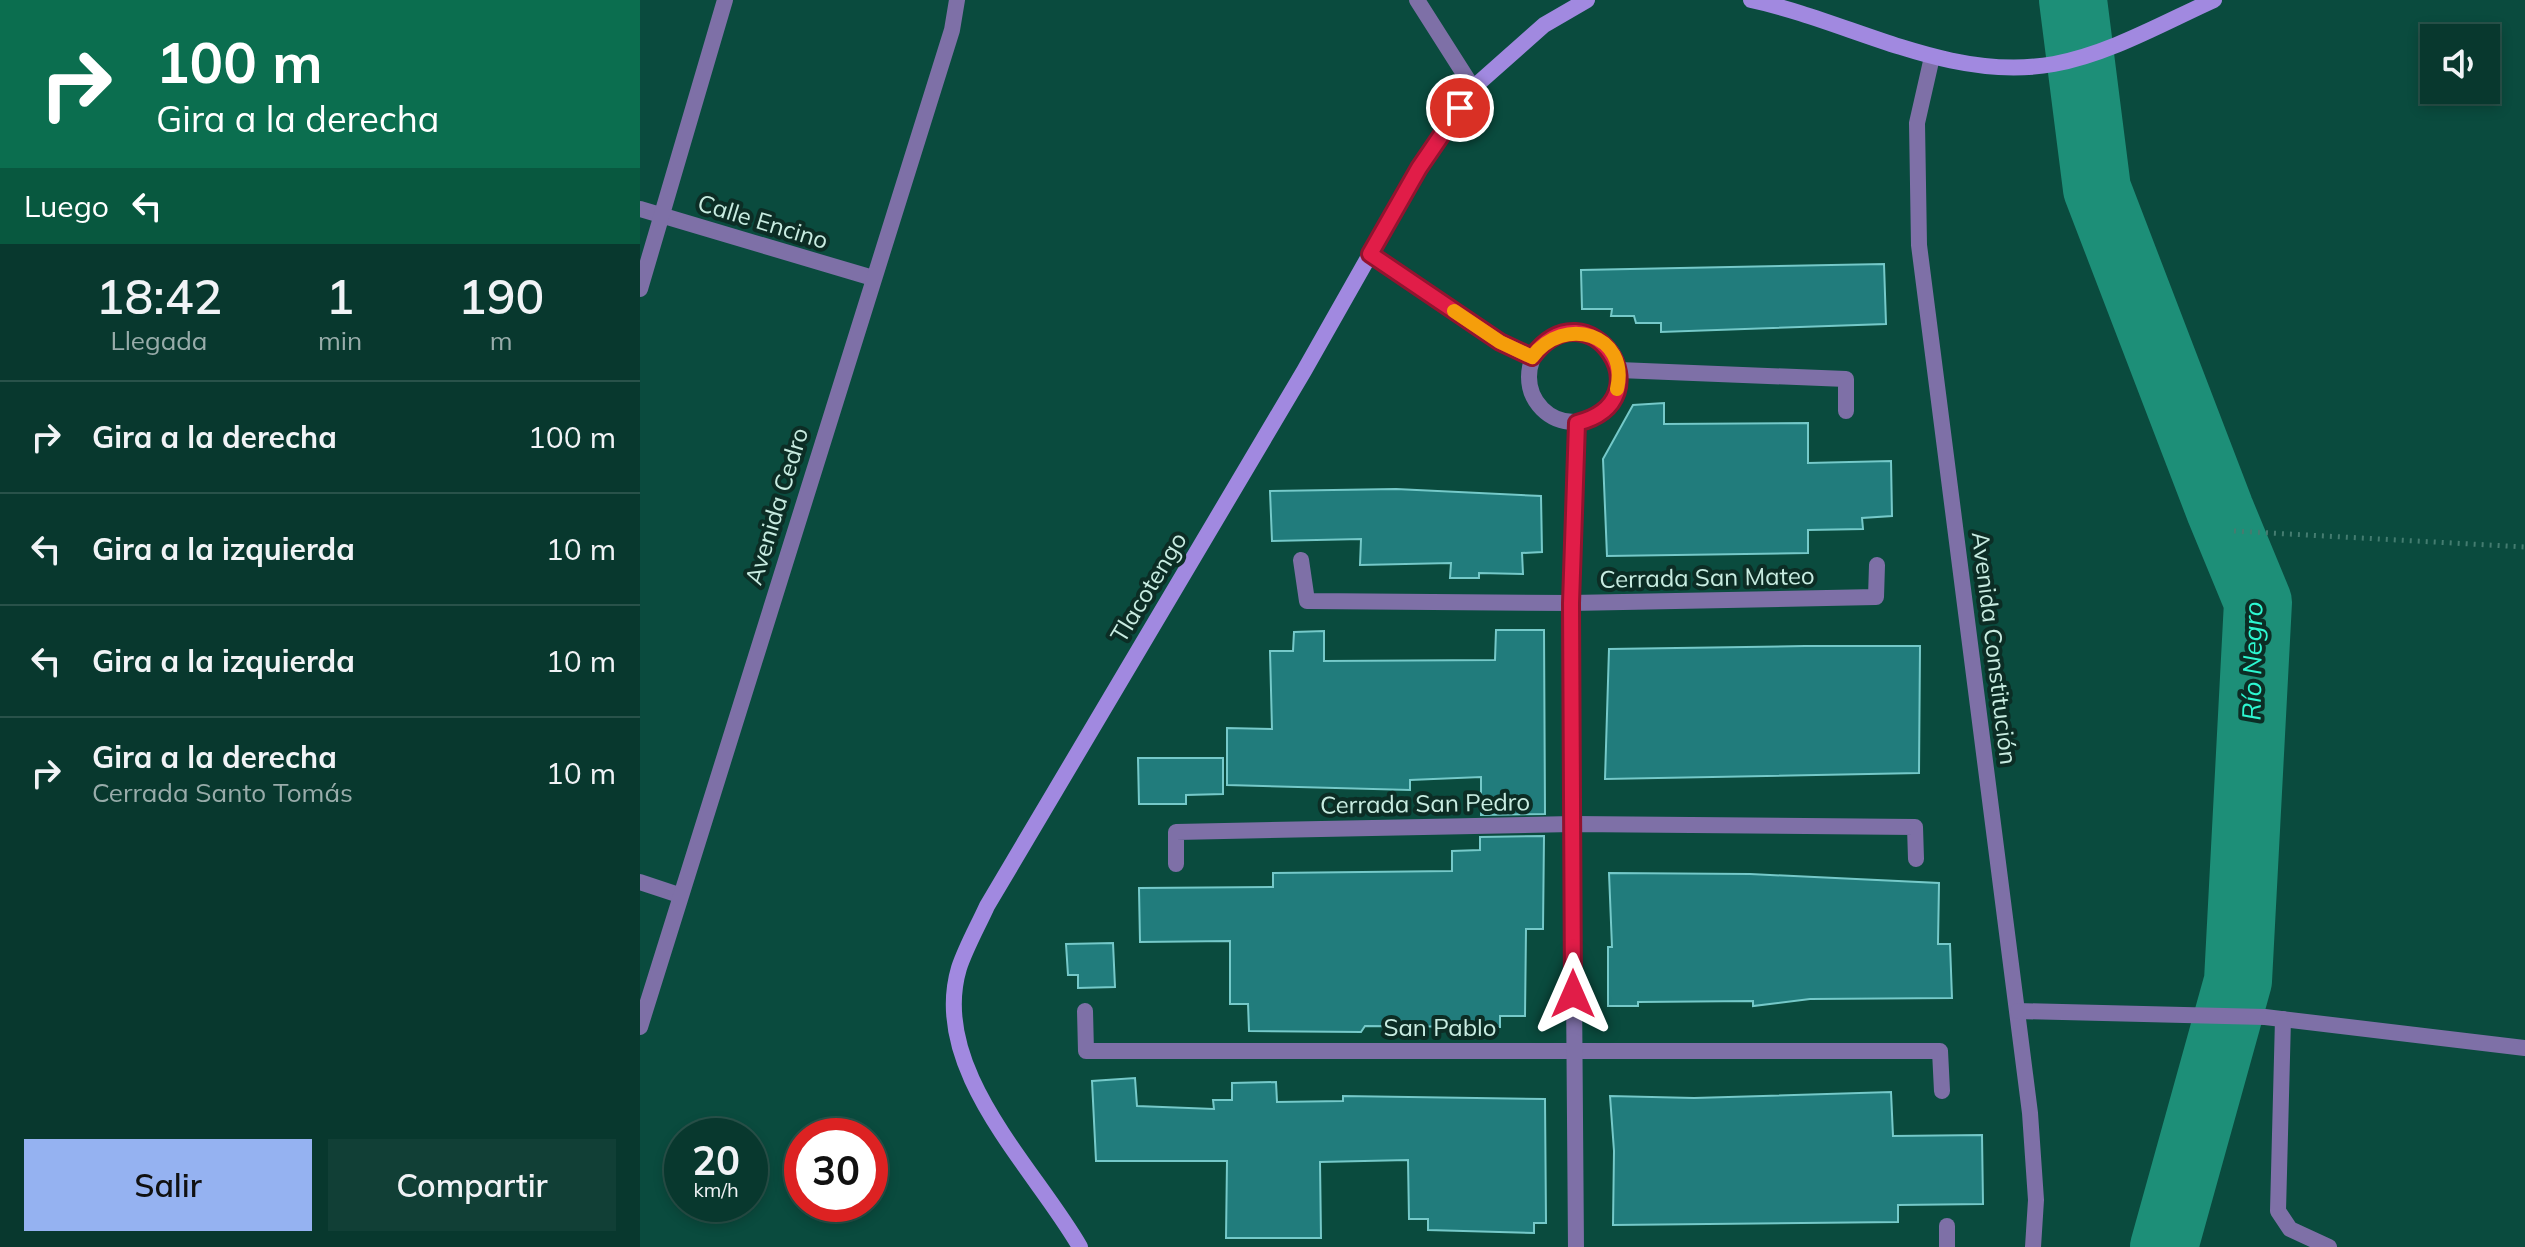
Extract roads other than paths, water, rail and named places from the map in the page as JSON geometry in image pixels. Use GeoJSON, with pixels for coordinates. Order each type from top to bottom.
{"type":"FeatureCollection","features":[{"type":"Feature","properties":{"kind":"street"},"geometry":{"type":"LineString","coordinates":[[640,289],[725,0]]}},
{"type":"Feature","properties":{"kind":"street","name":"Avenida Cedro"},"geometry":{"type":"LineString","coordinates":[[640,1027],[952,30],[957,0]]}},
{"type":"Feature","properties":{"kind":"street"},"geometry":{"type":"LineString","coordinates":[[1417,0],[1473,88]]}},
{"type":"Feature","properties":{"kind":"street","name":"Tlacotengo"},"geometry":{"type":"LineString","coordinates":[[1080,1247],[1060,1212],[987,1108],[961,1058],[955,1018],[959,970],[987,906],[1419,168],[1473,88],[1544,25],[1587,0]]}},
{"type":"Feature","properties":{"kind":"street"},"geometry":{"type":"LineString","coordinates":[[1751,0],[1792,9],[1932,57],[1999,69],[2056,64],[2121,42],[2214,0]]}},
{"type":"Feature","properties":{"kind":"street","name":"Avenida Constitución"},"geometry":{"type":"LineString","coordinates":[[1932,57],[1917,123],[1919,245],[2018,1011],[2036,1200],[2033,1247]]}},
{"type":"Feature","properties":{"kind":"street","name":"Calle Encino"},"geometry":{"type":"LineString","coordinates":[[640,209],[873,278]]}},
{"type":"Feature","properties":{"kind":"street"},"geometry":{"type":"LineString","coordinates":[[1370,254],[1500,342],[1532,357]]}},
{"type":"Feature","properties":{"kind":"street"},"geometry":{"type":"LineString","coordinates":[[1580,332],[1605,345],[1619,370],[1619,385],[1605,411],[1577,423],[1561,421],[1536,403],[1528,373],[1532,357],[1552,337],[1580,332]]}},
{"type":"Feature","properties":{"kind":"street"},"geometry":{"type":"LineString","coordinates":[[1619,370],[1846,379],[1846,411]]}},
{"type":"Feature","properties":{"kind":"street"},"geometry":{"type":"LineString","coordinates":[[1576,1247],[1571,603],[1577,423]]}},
{"type":"Feature","properties":{"kind":"street","name":"Cerrada San Mateo"},"geometry":{"type":"LineString","coordinates":[[1301,560],[1307,601],[1571,603],[1876,597],[1877,565]]}},
{"type":"Feature","properties":{"kind":"street","name":"Cerrada San Pedro"},"geometry":{"type":"LineString","coordinates":[[1176,864],[1176,832],[1573,824],[1915,827],[1916,859]]}},
{"type":"Feature","properties":{"kind":"street"},"geometry":{"type":"LineString","coordinates":[[640,882],[679,895]]}},
{"type":"Feature","properties":{"kind":"street","name":"San Pablo"},"geometry":{"type":"LineString","coordinates":[[1085,1011],[1086,1051],[1940,1051],[1942,1091]]}},
{"type":"Feature","properties":{"kind":"street"},"geometry":{"type":"LineString","coordinates":[[2018,1011],[2265,1017],[2525,1048]]}},
{"type":"Feature","properties":{"kind":"street"},"geometry":{"type":"LineString","coordinates":[[2283,1019],[2278,1211],[2290,1229],[2329,1247]]}},
{"type":"Feature","properties":{"kind":"street"},"geometry":{"type":"LineString","coordinates":[[1947,1226],[1947,1247]]}},
{"type":"Feature","properties":{"kind":"waterway","name":"Río Negro"},"geometry":{"type":"LineString","coordinates":[[2073,0],[2097,189],[2258,602],[2238,981],[2164,1247]]}}]}
